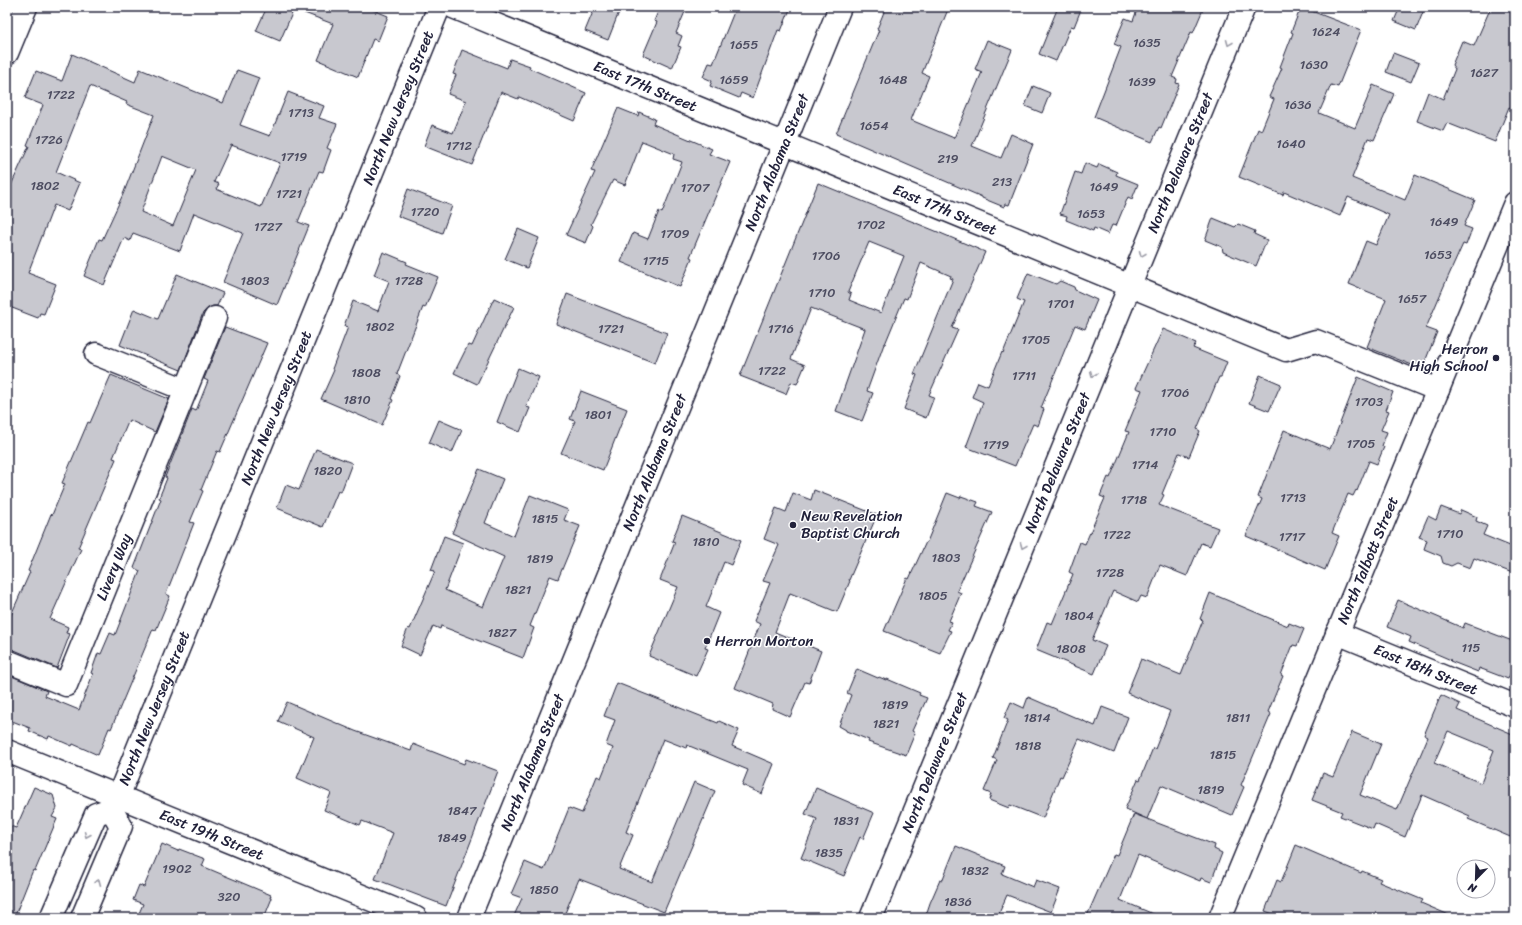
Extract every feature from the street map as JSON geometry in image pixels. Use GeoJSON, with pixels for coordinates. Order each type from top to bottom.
{"type":"FeatureCollection","features":[{"type":"Feature","properties":{"kind":"street"},"geometry":{"type":"LineString","coordinates":[[7,53],[26,7]]}},
{"type":"Feature","properties":{"kind":"street","name":"North New Jersey Street"},"geometry":{"type":"LineString","coordinates":[[115,803],[439,7]]}},
{"type":"Feature","properties":{"kind":"street","name":"East 17th Street"},"geometry":{"type":"LineString","coordinates":[[452,7],[1286,350],[1316,341],[1438,390]]}},
{"type":"Feature","properties":{"kind":"street","name":"North Alabama Street"},"geometry":{"type":"LineString","coordinates":[[469,918],[840,7]]}},
{"type":"Feature","properties":{"kind":"street","name":"North Delaware Street"},"geometry":{"type":"LineString","coordinates":[[871,918],[1244,7]]}},
{"type":"Feature","properties":{"kind":"street","name":"North Talbott Street"},"geometry":{"type":"LineString","coordinates":[[1220,918],[1515,203]]}},
{"type":"Feature","properties":{"kind":"street","name":"Livery Way"},"geometry":{"type":"LineString","coordinates":[[7,661],[66,685],[215,318]]}},
{"type":"Feature","properties":{"kind":"street"},"geometry":{"type":"LineString","coordinates":[[96,354],[186,390]]}},
{"type":"Feature","properties":{"kind":"street","name":"East 18th Street"},"geometry":{"type":"LineString","coordinates":[[1337,633],[1515,706]]}},
{"type":"Feature","properties":{"kind":"street","name":"East 19th Street"},"geometry":{"type":"LineString","coordinates":[[7,751],[115,803],[416,918]]}},
{"type":"Feature","properties":{"kind":"street"},"geometry":{"type":"LineString","coordinates":[[52,918],[96,814],[115,803],[121,826],[82,918]]}},
{"type":"Feature","properties":{"kind":"building"},"geometry":{"type":"Polygon","coordinates":[[[267,7],[366,7],[388,16],[378,41],[373,39],[358,77],[318,60],[333,24],[294,9],[280,41],[256,31],[267,7]]]}},
{"type":"Feature","properties":{"kind":"building"},"geometry":{"type":"Polygon","coordinates":[[[595,7],[607,7],[619,12],[608,40],[585,31],[595,7]]]}},
{"type":"Feature","properties":{"kind":"building"},"geometry":{"type":"Polygon","coordinates":[[[660,7],[687,7],[676,33],[682,36],[678,46],[681,47],[672,68],[643,55],[657,22],[654,21],[660,7]]]}},
{"type":"Feature","properties":{"kind":"building"},"geometry":{"type":"Polygon","coordinates":[[[736,7],[791,7],[781,31],[778,30],[753,98],[741,93],[739,98],[710,86],[712,81],[703,77],[709,63],[713,64],[736,7]]]}},
{"type":"Feature","properties":{"kind":"building"},"geometry":{"type":"Polygon","coordinates":[[[886,7],[949,7],[922,73],[929,76],[911,120],[954,138],[982,72],[975,69],[987,40],[1012,50],[972,146],[1001,158],[1011,134],[1033,144],[1009,205],[1005,204],[1004,207],[982,198],[836,134],[879,30],[877,29],[886,7]]]}},
{"type":"Feature","properties":{"kind":"building"},"geometry":{"type":"Polygon","coordinates":[[[1058,7],[1082,7],[1074,27],[1071,26],[1056,61],[1039,54],[1058,7]]]}},
{"type":"Feature","properties":{"kind":"building"},"geometry":{"type":"Polygon","coordinates":[[[1138,7],[1204,7],[1193,33],[1191,32],[1172,77],[1177,79],[1176,83],[1179,84],[1161,128],[1159,127],[1152,142],[1094,117],[1121,47],[1114,44],[1125,18],[1133,21],[1138,7]]]}},
{"type":"Feature","properties":{"kind":"building"},"geometry":{"type":"Polygon","coordinates":[[[1301,7],[1361,30],[1338,87],[1331,85],[1319,113],[1355,128],[1373,85],[1394,94],[1374,140],[1368,138],[1352,178],[1405,200],[1415,175],[1475,200],[1464,226],[1472,229],[1466,245],[1463,244],[1426,328],[1437,332],[1422,369],[1367,347],[1386,299],[1349,284],[1366,241],[1376,245],[1389,215],[1348,197],[1340,216],[1284,192],[1283,195],[1239,177],[1258,129],[1261,131],[1274,99],[1269,97],[1282,68],[1280,67],[1301,7]]]}},
{"type":"Feature","properties":{"kind":"building"},"geometry":{"type":"Polygon","coordinates":[[[1400,7],[1425,7],[1416,30],[1394,21],[1400,7]]]}},
{"type":"Feature","properties":{"kind":"building"},"geometry":{"type":"Polygon","coordinates":[[[1491,7],[1515,7],[1515,110],[1509,107],[1495,142],[1447,123],[1443,131],[1417,121],[1428,92],[1443,99],[1455,69],[1452,65],[1462,41],[1474,46],[1491,7]]]}},
{"type":"Feature","properties":{"kind":"building"},"geometry":{"type":"Polygon","coordinates":[[[462,50],[507,68],[510,59],[530,66],[529,68],[586,93],[574,121],[519,97],[518,99],[501,92],[472,165],[424,146],[432,125],[453,133],[466,101],[448,94],[456,75],[453,74],[462,50]]]}},
{"type":"Feature","properties":{"kind":"building"},"geometry":{"type":"Polygon","coordinates":[[[1393,53],[1419,63],[1411,82],[1386,72],[1393,53]]]}},
{"type":"Feature","properties":{"kind":"building"},"geometry":{"type":"Polygon","coordinates":[[[72,54],[135,82],[140,69],[223,103],[237,70],[259,78],[240,125],[270,136],[288,92],[324,106],[319,118],[337,124],[327,148],[331,150],[323,172],[319,171],[298,222],[309,226],[277,305],[223,282],[243,233],[194,213],[180,251],[133,233],[130,241],[124,238],[104,285],[84,276],[99,239],[102,240],[124,192],[154,115],[126,104],[127,102],[90,86],[56,172],[80,183],[68,211],[54,205],[28,273],[56,284],[44,314],[40,313],[38,318],[7,306],[7,194],[29,146],[27,145],[43,105],[25,98],[36,71],[62,81],[72,54]],[[231,145],[214,182],[219,184],[216,189],[261,207],[280,163],[231,145]],[[162,156],[141,212],[173,226],[196,170],[162,156]]]}},
{"type":"Feature","properties":{"kind":"building"},"geometry":{"type":"Polygon","coordinates":[[[1033,86],[1050,93],[1042,113],[1025,106],[1033,86]]]}},
{"type":"Feature","properties":{"kind":"building"},"geometry":{"type":"Polygon","coordinates":[[[618,108],[638,116],[639,112],[655,119],[653,124],[712,149],[709,154],[730,162],[690,257],[692,258],[680,287],[621,262],[633,233],[648,239],[659,211],[662,213],[682,162],[673,159],[674,154],[642,141],[625,185],[613,180],[591,224],[593,226],[586,243],[566,235],[595,172],[591,171],[618,108]]]}},
{"type":"Feature","properties":{"kind":"building"},"geometry":{"type":"Polygon","coordinates":[[[1085,163],[1097,168],[1099,164],[1117,172],[1116,175],[1138,184],[1132,199],[1128,197],[1116,226],[1112,225],[1108,234],[1094,228],[1093,231],[1066,220],[1067,216],[1060,214],[1075,172],[1081,174],[1085,163]]]}},
{"type":"Feature","properties":{"kind":"building"},"geometry":{"type":"Polygon","coordinates":[[[818,183],[985,252],[952,328],[958,330],[929,395],[934,397],[926,418],[904,409],[917,375],[914,374],[953,279],[950,278],[951,276],[921,263],[907,299],[904,298],[884,344],[867,391],[873,393],[862,421],[836,411],[865,329],[811,308],[791,359],[805,365],[797,384],[791,382],[786,394],[740,376],[818,183]],[[869,242],[848,292],[851,294],[849,300],[881,313],[904,256],[869,242]]]}},
{"type":"Feature","properties":{"kind":"building"},"geometry":{"type":"Polygon","coordinates":[[[408,189],[452,206],[442,233],[398,216],[408,189]]]}},
{"type":"Feature","properties":{"kind":"building"},"geometry":{"type":"Polygon","coordinates":[[[1213,218],[1235,227],[1238,224],[1255,231],[1254,234],[1267,240],[1256,266],[1223,252],[1222,247],[1205,240],[1213,218]]]}},
{"type":"Feature","properties":{"kind":"building"},"geometry":{"type":"Polygon","coordinates":[[[518,229],[539,238],[527,268],[505,259],[518,229]]]}},
{"type":"Feature","properties":{"kind":"building"},"geometry":{"type":"Polygon","coordinates":[[[383,252],[407,262],[406,264],[438,277],[425,308],[423,307],[397,374],[400,376],[391,399],[393,400],[382,425],[321,399],[334,370],[332,369],[348,327],[344,326],[353,301],[378,311],[389,281],[374,275],[383,252]]]}},
{"type":"Feature","properties":{"kind":"building"},"geometry":{"type":"Polygon","coordinates":[[[1028,273],[1056,284],[1060,281],[1097,300],[1085,329],[1075,325],[1041,408],[1044,409],[1038,426],[1033,424],[1015,466],[966,447],[983,402],[972,397],[978,382],[988,386],[1002,352],[1003,353],[1024,302],[1017,299],[1028,273]]]}},
{"type":"Feature","properties":{"kind":"building"},"geometry":{"type":"Polygon","coordinates":[[[177,274],[223,293],[217,306],[208,308],[203,313],[181,370],[120,345],[134,309],[158,319],[177,274]]]}},
{"type":"Feature","properties":{"kind":"building"},"geometry":{"type":"Polygon","coordinates":[[[567,294],[667,333],[655,363],[556,324],[567,294]]]}},
{"type":"Feature","properties":{"kind":"building"},"geometry":{"type":"Polygon","coordinates":[[[494,298],[514,307],[477,384],[454,373],[468,345],[472,346],[494,298]]]}},
{"type":"Feature","properties":{"kind":"building"},"geometry":{"type":"Polygon","coordinates":[[[225,327],[267,343],[220,452],[217,451],[201,490],[203,491],[190,522],[194,523],[166,594],[170,596],[156,630],[153,629],[111,729],[109,728],[98,755],[73,744],[72,746],[49,736],[48,739],[29,731],[30,728],[7,719],[7,674],[47,691],[45,696],[79,710],[93,674],[91,673],[98,653],[101,654],[110,633],[115,635],[140,571],[134,568],[161,499],[159,498],[167,478],[165,477],[192,409],[196,411],[208,381],[204,379],[225,327]]]}},
{"type":"Feature","properties":{"kind":"building"},"geometry":{"type":"Polygon","coordinates":[[[1163,329],[1196,343],[1193,348],[1227,362],[1197,429],[1200,431],[1189,457],[1179,453],[1159,505],[1218,528],[1210,546],[1201,543],[1187,576],[1160,565],[1147,598],[1141,596],[1138,602],[1113,591],[1092,640],[1106,646],[1094,674],[1036,650],[1047,622],[1052,624],[1073,574],[1069,572],[1080,542],[1085,544],[1105,498],[1100,496],[1108,477],[1110,478],[1129,432],[1125,431],[1142,390],[1136,388],[1163,329]]]}},
{"type":"Feature","properties":{"kind":"building"},"geometry":{"type":"Polygon","coordinates":[[[518,368],[539,377],[526,407],[530,408],[520,432],[497,422],[518,368]]]}},
{"type":"Feature","properties":{"kind":"building"},"geometry":{"type":"Polygon","coordinates":[[[111,375],[169,399],[155,432],[129,420],[113,458],[116,459],[78,548],[81,549],[50,619],[68,627],[66,633],[70,634],[57,668],[12,649],[7,649],[7,624],[30,572],[28,571],[51,514],[52,515],[65,484],[62,483],[88,422],[90,423],[111,375]]]}},
{"type":"Feature","properties":{"kind":"building"},"geometry":{"type":"Polygon","coordinates":[[[1260,375],[1281,384],[1269,411],[1249,403],[1260,375]]]}},
{"type":"Feature","properties":{"kind":"building"},"geometry":{"type":"Polygon","coordinates":[[[1358,377],[1393,392],[1386,410],[1389,411],[1381,430],[1387,432],[1382,446],[1384,447],[1377,464],[1369,461],[1357,491],[1356,490],[1353,496],[1348,494],[1332,533],[1339,536],[1325,570],[1246,536],[1262,499],[1258,497],[1284,430],[1330,449],[1358,377]]]}},
{"type":"Feature","properties":{"kind":"building"},"geometry":{"type":"Polygon","coordinates":[[[581,391],[627,409],[603,470],[561,453],[575,421],[570,419],[581,391]]]}},
{"type":"Feature","properties":{"kind":"building"},"geometry":{"type":"Polygon","coordinates":[[[439,420],[462,430],[452,453],[429,443],[439,420]]]}},
{"type":"Feature","properties":{"kind":"building"},"geometry":{"type":"Polygon","coordinates":[[[316,449],[352,463],[341,492],[338,491],[323,527],[277,508],[286,485],[299,490],[316,449]]]}},
{"type":"Feature","properties":{"kind":"building"},"geometry":{"type":"Polygon","coordinates":[[[479,469],[503,479],[485,523],[514,536],[530,495],[568,510],[564,520],[580,526],[558,579],[550,576],[530,626],[534,628],[523,658],[441,626],[440,629],[433,626],[420,655],[401,646],[435,571],[431,570],[444,536],[463,543],[445,590],[483,607],[504,557],[452,533],[479,469]]]}},
{"type":"Feature","properties":{"kind":"building"},"geometry":{"type":"Polygon","coordinates":[[[814,490],[877,515],[837,612],[790,593],[775,632],[821,651],[809,683],[805,682],[790,717],[772,709],[773,704],[735,688],[760,624],[754,621],[770,583],[763,581],[779,545],[764,539],[776,508],[786,512],[793,493],[811,500],[814,490]]]}},
{"type":"Feature","properties":{"kind":"building"},"geometry":{"type":"Polygon","coordinates":[[[947,493],[978,502],[976,506],[992,512],[957,591],[961,593],[949,621],[952,622],[948,630],[951,631],[940,653],[884,631],[907,578],[909,579],[927,542],[947,493]]]}},
{"type":"Feature","properties":{"kind":"building"},"geometry":{"type":"Polygon","coordinates":[[[1441,507],[1459,514],[1461,510],[1477,517],[1476,521],[1487,526],[1483,535],[1515,548],[1515,574],[1474,558],[1470,568],[1457,563],[1451,566],[1443,563],[1441,556],[1424,549],[1427,540],[1419,537],[1428,516],[1436,520],[1441,507]]]}},
{"type":"Feature","properties":{"kind":"building"},"geometry":{"type":"Polygon","coordinates":[[[682,516],[741,540],[731,565],[724,562],[706,607],[719,613],[705,648],[708,649],[696,676],[649,656],[678,587],[660,580],[675,542],[672,541],[682,516]]]}},
{"type":"Feature","properties":{"kind":"building"},"geometry":{"type":"Polygon","coordinates":[[[1210,593],[1288,626],[1289,623],[1304,629],[1297,646],[1293,645],[1281,675],[1283,676],[1268,712],[1271,714],[1241,785],[1244,787],[1232,815],[1161,785],[1147,819],[1125,809],[1138,779],[1140,780],[1153,748],[1155,749],[1170,711],[1127,693],[1141,659],[1181,675],[1203,620],[1200,619],[1210,593]]]}},
{"type":"Feature","properties":{"kind":"building"},"geometry":{"type":"Polygon","coordinates":[[[1398,600],[1463,628],[1465,623],[1515,642],[1515,662],[1508,679],[1479,668],[1478,672],[1450,661],[1451,660],[1409,642],[1411,637],[1387,627],[1398,600]]]}},
{"type":"Feature","properties":{"kind":"building"},"geometry":{"type":"Polygon","coordinates":[[[857,669],[878,678],[887,679],[920,693],[919,695],[927,698],[912,731],[915,733],[906,755],[868,742],[869,740],[846,731],[839,726],[851,695],[847,693],[857,669]]]}},
{"type":"Feature","properties":{"kind":"building"},"geometry":{"type":"Polygon","coordinates":[[[617,683],[718,723],[719,721],[739,730],[732,746],[774,764],[762,794],[742,785],[748,770],[687,745],[686,748],[663,739],[626,832],[633,835],[619,869],[652,882],[694,782],[715,791],[664,912],[579,879],[563,918],[513,918],[522,898],[511,894],[525,862],[544,870],[569,808],[582,813],[597,776],[601,778],[613,748],[606,745],[615,720],[604,716],[617,683]]]}},
{"type":"Feature","properties":{"kind":"building"},"geometry":{"type":"Polygon","coordinates":[[[1441,695],[1460,704],[1457,710],[1515,735],[1515,839],[1468,819],[1470,816],[1422,795],[1405,837],[1375,824],[1373,829],[1340,816],[1342,812],[1312,800],[1323,773],[1333,777],[1352,732],[1381,744],[1360,795],[1397,810],[1428,737],[1424,735],[1441,695]],[[1448,731],[1434,763],[1481,783],[1494,750],[1448,731]]]}},
{"type":"Feature","properties":{"kind":"building"},"geometry":{"type":"Polygon","coordinates":[[[1028,697],[1095,726],[1102,707],[1128,717],[1114,753],[1079,739],[1062,777],[1060,776],[1043,818],[1010,805],[1009,808],[989,800],[991,794],[984,791],[997,760],[993,758],[1008,720],[1004,718],[1011,702],[1024,708],[1028,697]]]}},
{"type":"Feature","properties":{"kind":"building"},"geometry":{"type":"Polygon","coordinates":[[[287,702],[355,731],[411,751],[413,744],[464,764],[466,759],[498,771],[446,906],[375,879],[393,833],[362,821],[360,825],[324,810],[331,793],[297,778],[314,737],[278,721],[287,702]]]}},
{"type":"Feature","properties":{"kind":"building"},"geometry":{"type":"Polygon","coordinates":[[[34,787],[53,795],[57,808],[52,817],[57,819],[35,871],[33,870],[14,918],[7,918],[7,825],[16,828],[34,787]]]}},
{"type":"Feature","properties":{"kind":"building"},"geometry":{"type":"Polygon","coordinates":[[[816,788],[874,813],[863,839],[860,837],[844,876],[801,858],[817,819],[805,814],[816,788]]]}},
{"type":"Feature","properties":{"kind":"building"},"geometry":{"type":"Polygon","coordinates":[[[1134,814],[1215,845],[1214,849],[1222,853],[1211,882],[1201,878],[1200,881],[1138,855],[1120,900],[1163,918],[1086,918],[1114,854],[1117,855],[1134,814]]]}},
{"type":"Feature","properties":{"kind":"building"},"geometry":{"type":"Polygon","coordinates":[[[162,844],[178,851],[179,849],[205,859],[202,866],[271,895],[270,898],[272,898],[264,918],[137,918],[143,904],[133,900],[139,885],[144,887],[162,844]]]}},
{"type":"Feature","properties":{"kind":"building"},"geometry":{"type":"Polygon","coordinates":[[[1296,845],[1361,873],[1362,871],[1381,879],[1379,882],[1423,900],[1421,903],[1456,918],[1284,918],[1265,911],[1277,880],[1281,882],[1296,845]]]}},
{"type":"Feature","properties":{"kind":"building"},"geometry":{"type":"Polygon","coordinates":[[[956,846],[1005,866],[1002,874],[1033,887],[1036,880],[1060,889],[1051,912],[1007,895],[997,918],[925,918],[930,903],[940,880],[942,881],[956,846]]]}},
{"type":"Feature","properties":{"kind":"place","name":"Herron High School"},"geometry":{"type":"Point","coordinates":[1496,358]}},
{"type":"Feature","properties":{"kind":"place","name":"New Revelation Baptist Church"},"geometry":{"type":"Point","coordinates":[793,525]}},
{"type":"Feature","properties":{"kind":"place","name":"Herron Morton"},"geometry":{"type":"Point","coordinates":[707,641]}}]}
